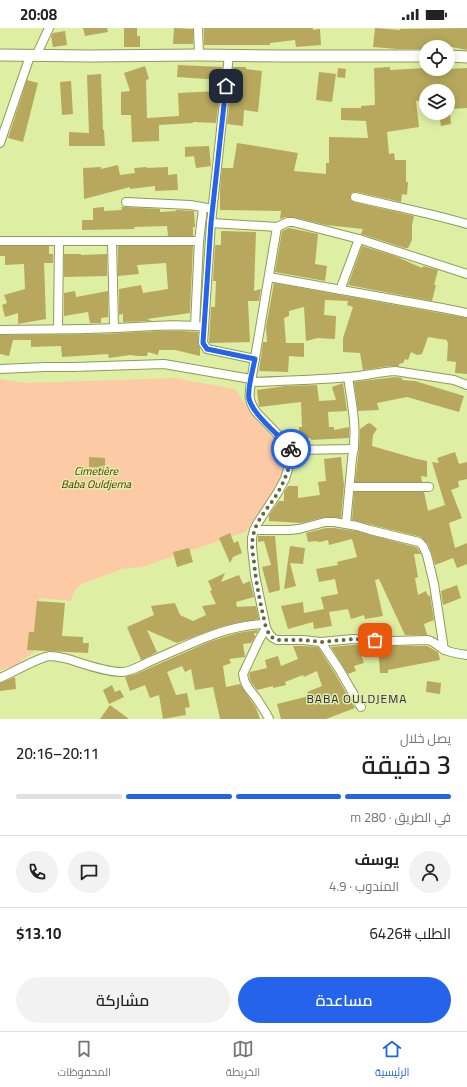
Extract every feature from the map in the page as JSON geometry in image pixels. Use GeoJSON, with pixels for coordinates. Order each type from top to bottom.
{"type":"FeatureCollection","features":[{"type":"Feature","properties":{"kind":"main road"},"geometry":{"type":"LineString","coordinates":[[0,55],[199,54],[284,56],[419,56]]}},
{"type":"Feature","properties":{"kind":"main road"},"geometry":{"type":"LineString","coordinates":[[455,56],[467,56]]}},
{"type":"Feature","properties":{"kind":"street"},"geometry":{"type":"LineString","coordinates":[[0,143],[33,56],[49,28]]}},
{"type":"Feature","properties":{"kind":"street"},"geometry":{"type":"LineString","coordinates":[[198,28],[199,54]]}},
{"type":"Feature","properties":{"kind":"street"},"geometry":{"type":"LineString","coordinates":[[229,55],[211,223],[203,343],[207,349],[255,359]]}},
{"type":"Feature","properties":{"kind":"street"},"geometry":{"type":"LineString","coordinates":[[355,197],[440,216],[467,224]]}},
{"type":"Feature","properties":{"kind":"street"},"geometry":{"type":"LineString","coordinates":[[126,202],[190,205],[213,209]]}},
{"type":"Feature","properties":{"kind":"street"},"geometry":{"type":"LineString","coordinates":[[196,326],[199,241],[203,208]]}},
{"type":"Feature","properties":{"kind":"street"},"geometry":{"type":"LineString","coordinates":[[211,223],[277,227],[288,222],[293,222],[359,239],[467,274]]}},
{"type":"Feature","properties":{"kind":"street"},"geometry":{"type":"LineString","coordinates":[[277,227],[249,398],[261,418],[289,446],[291,450],[291,459],[285,480],[254,530],[252,538],[255,575],[266,626],[270,636],[274,639],[321,642],[353,639],[392,641],[428,640],[432,641],[444,650],[467,655]]}},
{"type":"Feature","properties":{"kind":"street"},"geometry":{"type":"LineString","coordinates":[[340,290],[359,239]]}},
{"type":"Feature","properties":{"kind":"street"},"geometry":{"type":"LineString","coordinates":[[0,241],[199,241]]}},
{"type":"Feature","properties":{"kind":"street"},"geometry":{"type":"LineString","coordinates":[[58,329],[59,241]]}},
{"type":"Feature","properties":{"kind":"street"},"geometry":{"type":"LineString","coordinates":[[112,241],[114,328]]}},
{"type":"Feature","properties":{"kind":"street"},"geometry":{"type":"LineString","coordinates":[[269,277],[467,313]]}},
{"type":"Feature","properties":{"kind":"street"},"geometry":{"type":"LineString","coordinates":[[0,330],[153,326],[204,327]]}},
{"type":"Feature","properties":{"kind":"street"},"geometry":{"type":"LineString","coordinates":[[0,369],[45,366],[74,367],[164,364],[251,380],[368,376],[395,371],[454,380],[467,385]]}},
{"type":"Feature","properties":{"kind":"street"},"geometry":{"type":"LineString","coordinates":[[346,524],[354,449],[355,420],[348,377]]}},
{"type":"Feature","properties":{"kind":"street"},"geometry":{"type":"LineString","coordinates":[[291,450],[354,449]]}},
{"type":"Feature","properties":{"kind":"street"},"geometry":{"type":"LineString","coordinates":[[350,487],[430,487]]}},
{"type":"Feature","properties":{"kind":"street"},"geometry":{"type":"LineString","coordinates":[[254,530],[289,530],[325,522],[334,522],[417,541],[423,546],[427,555],[434,584],[444,650]]}},
{"type":"Feature","properties":{"kind":"street"},"geometry":{"type":"LineString","coordinates":[[0,678],[42,658],[51,656],[103,669],[121,672],[132,670],[149,661],[216,633],[252,625],[266,626]]}},
{"type":"Feature","properties":{"kind":"street"},"geometry":{"type":"LineString","coordinates":[[266,626],[243,674],[243,679],[269,719]]}},
{"type":"Feature","properties":{"kind":"street"},"geometry":{"type":"LineString","coordinates":[[321,642],[361,707]]}},
{"type":"Feature","properties":{"kind":"green space","name":"Cimetière Baba Ouldjema"},"geometry":{"type":"Polygon","coordinates":[[[174,378],[235,389],[254,417],[287,452],[279,484],[245,532],[145,566],[122,569],[81,584],[74,592],[71,601],[39,598],[33,653],[22,660],[18,666],[6,668],[0,671],[0,379],[26,383],[174,378]]]}},
{"type":"Feature","properties":{"kind":"building"},"geometry":{"type":"Polygon","coordinates":[[[83,28],[107,28],[108,32],[85,36],[83,28]]]}},
{"type":"Feature","properties":{"kind":"building"},"geometry":{"type":"Polygon","coordinates":[[[124,28],[137,28],[137,36],[140,36],[140,47],[124,47],[124,28]]]}},
{"type":"Feature","properties":{"kind":"building"},"geometry":{"type":"Polygon","coordinates":[[[174,28],[193,29],[193,44],[173,44],[174,28]]]}},
{"type":"Feature","properties":{"kind":"building"},"geometry":{"type":"Polygon","coordinates":[[[204,28],[320,29],[321,45],[296,47],[295,40],[270,43],[270,45],[204,45],[204,28]]]}},
{"type":"Feature","properties":{"kind":"building"},"geometry":{"type":"Polygon","coordinates":[[[375,28],[400,30],[467,28],[467,50],[455,48],[455,40],[419,40],[419,49],[373,47],[375,28]]]}},
{"type":"Feature","properties":{"kind":"building"},"geometry":{"type":"Polygon","coordinates":[[[65,31],[67,45],[53,47],[51,36],[53,33],[65,31]]]}},
{"type":"Feature","properties":{"kind":"building"},"geometry":{"type":"Polygon","coordinates":[[[178,65],[222,67],[221,80],[177,77],[178,65]]]}},
{"type":"Feature","properties":{"kind":"building"},"geometry":{"type":"Polygon","coordinates":[[[145,66],[149,79],[146,80],[147,118],[179,116],[178,93],[220,91],[216,123],[193,122],[159,125],[159,141],[132,142],[131,115],[121,115],[121,92],[130,91],[124,73],[145,66]]]}},
{"type":"Feature","properties":{"kind":"building"},"geometry":{"type":"Polygon","coordinates":[[[233,67],[246,67],[246,69],[262,71],[258,112],[244,110],[243,126],[227,124],[231,90],[233,90],[233,67]]]}},
{"type":"Feature","properties":{"kind":"building"},"geometry":{"type":"Polygon","coordinates":[[[390,67],[390,70],[419,68],[419,76],[455,76],[455,69],[467,68],[467,108],[455,109],[455,84],[419,84],[419,101],[416,101],[419,127],[387,132],[389,154],[394,153],[395,160],[406,160],[406,182],[408,182],[407,195],[402,194],[401,202],[356,192],[353,192],[350,195],[350,199],[354,202],[414,216],[412,225],[412,240],[408,248],[361,234],[363,229],[326,225],[293,217],[280,219],[281,211],[220,210],[222,168],[233,168],[237,143],[298,153],[294,171],[326,174],[326,163],[329,163],[329,137],[368,138],[366,121],[341,120],[341,108],[361,108],[361,106],[375,105],[374,68],[390,67]]]}},
{"type":"Feature","properties":{"kind":"building"},"geometry":{"type":"Polygon","coordinates":[[[338,68],[346,69],[345,78],[337,77],[338,68]]]}},
{"type":"Feature","properties":{"kind":"building"},"geometry":{"type":"Polygon","coordinates":[[[319,72],[336,74],[332,102],[316,100],[319,72]]]}},
{"type":"Feature","properties":{"kind":"building"},"geometry":{"type":"Polygon","coordinates":[[[101,74],[105,146],[69,146],[69,132],[89,133],[87,75],[101,74]]]}},
{"type":"Feature","properties":{"kind":"building"},"geometry":{"type":"Polygon","coordinates":[[[27,80],[38,83],[23,142],[8,138],[27,80]]]}},
{"type":"Feature","properties":{"kind":"building"},"geometry":{"type":"Polygon","coordinates":[[[71,81],[73,114],[62,115],[60,82],[71,81]]]}},
{"type":"Feature","properties":{"kind":"building"},"geometry":{"type":"Polygon","coordinates":[[[440,120],[451,120],[451,124],[441,126],[440,120]]]}},
{"type":"Feature","properties":{"kind":"building"},"geometry":{"type":"Polygon","coordinates":[[[209,146],[211,166],[196,168],[194,156],[185,157],[185,147],[209,146]]]}},
{"type":"Feature","properties":{"kind":"building"},"geometry":{"type":"Polygon","coordinates":[[[118,165],[120,175],[135,173],[134,168],[168,167],[168,175],[177,174],[178,190],[155,191],[155,186],[130,189],[130,187],[84,199],[83,168],[101,167],[101,169],[118,165]]]}},
{"type":"Feature","properties":{"kind":"building"},"geometry":{"type":"Polygon","coordinates":[[[104,207],[104,211],[122,210],[121,207],[125,207],[160,209],[160,212],[176,210],[194,211],[195,227],[193,227],[193,236],[168,236],[167,226],[134,227],[135,229],[82,230],[82,220],[93,220],[93,208],[104,207]]]}},
{"type":"Feature","properties":{"kind":"building"},"geometry":{"type":"Polygon","coordinates":[[[289,228],[318,234],[315,264],[327,266],[325,281],[275,272],[282,231],[289,228]]]}},
{"type":"Feature","properties":{"kind":"building"},"geometry":{"type":"Polygon","coordinates":[[[221,231],[256,232],[254,291],[261,289],[259,301],[248,301],[250,342],[209,342],[211,307],[215,307],[216,281],[213,281],[215,245],[221,245],[221,231]]]}},
{"type":"Feature","properties":{"kind":"building"},"geometry":{"type":"Polygon","coordinates":[[[0,246],[49,246],[49,254],[53,254],[53,263],[44,263],[46,319],[18,324],[18,313],[5,317],[2,305],[7,303],[4,295],[25,289],[24,264],[5,265],[5,256],[0,256],[0,246]]]}},
{"type":"Feature","properties":{"kind":"building"},"geometry":{"type":"Polygon","coordinates":[[[118,246],[193,246],[190,313],[147,319],[152,321],[123,322],[123,314],[119,315],[119,289],[141,285],[143,293],[168,289],[166,263],[137,265],[139,274],[118,276],[118,246]]]}},
{"type":"Feature","properties":{"kind":"building"},"geometry":{"type":"Polygon","coordinates":[[[362,246],[395,256],[422,268],[423,266],[438,270],[432,301],[348,285],[362,246]]]}},
{"type":"Feature","properties":{"kind":"building"},"geometry":{"type":"Polygon","coordinates":[[[64,254],[107,254],[107,276],[64,277],[64,254]]]}},
{"type":"Feature","properties":{"kind":"building"},"geometry":{"type":"Polygon","coordinates":[[[274,283],[467,318],[467,374],[455,373],[456,362],[447,361],[447,340],[428,337],[422,354],[417,355],[411,352],[408,360],[405,359],[403,363],[399,364],[399,366],[363,370],[360,353],[343,352],[343,338],[353,307],[347,305],[348,301],[325,300],[324,315],[336,316],[335,339],[318,338],[306,341],[304,307],[289,311],[289,316],[284,318],[286,343],[304,343],[304,357],[289,356],[288,372],[259,371],[263,342],[267,342],[266,327],[274,283]]]}},
{"type":"Feature","properties":{"kind":"building"},"geometry":{"type":"Polygon","coordinates":[[[75,291],[76,297],[108,291],[108,317],[101,318],[101,323],[90,323],[88,312],[64,316],[64,293],[75,291]]]}},
{"type":"Feature","properties":{"kind":"building"},"geometry":{"type":"Polygon","coordinates":[[[160,331],[198,332],[200,356],[175,350],[159,350],[158,355],[148,352],[147,356],[130,355],[109,358],[108,354],[62,357],[61,346],[31,347],[31,340],[13,340],[9,356],[0,354],[0,335],[102,334],[160,331]]]}},
{"type":"Feature","properties":{"kind":"building"},"geometry":{"type":"Polygon","coordinates":[[[395,377],[402,378],[402,380],[415,381],[464,396],[459,412],[407,397],[377,403],[379,410],[358,411],[354,382],[395,377]]]}},
{"type":"Feature","properties":{"kind":"building"},"geometry":{"type":"Polygon","coordinates":[[[343,383],[347,411],[328,412],[329,427],[334,427],[334,430],[349,427],[349,438],[311,440],[311,438],[299,438],[299,427],[302,427],[301,402],[259,407],[257,390],[285,386],[317,385],[319,401],[336,400],[332,387],[343,383]]]}},
{"type":"Feature","properties":{"kind":"building"},"geometry":{"type":"Polygon","coordinates":[[[370,423],[377,429],[373,435],[372,446],[427,461],[427,477],[421,476],[422,482],[355,482],[360,429],[370,423]]]}},
{"type":"Feature","properties":{"kind":"building"},"geometry":{"type":"Polygon","coordinates":[[[455,452],[459,464],[467,462],[467,479],[458,481],[459,487],[451,490],[462,518],[449,523],[455,548],[467,543],[467,564],[457,568],[453,558],[435,565],[428,544],[421,537],[352,520],[354,492],[424,492],[428,511],[445,505],[432,462],[439,463],[437,458],[455,452]]]}},
{"type":"Feature","properties":{"kind":"building"},"geometry":{"type":"Polygon","coordinates":[[[89,457],[105,458],[105,468],[89,467],[89,457]]]}},
{"type":"Feature","properties":{"kind":"building"},"geometry":{"type":"Polygon","coordinates":[[[341,457],[344,485],[341,518],[325,517],[301,523],[269,521],[269,515],[279,501],[284,501],[284,492],[288,486],[298,486],[298,498],[320,495],[318,482],[326,481],[324,459],[341,457]]]}},
{"type":"Feature","properties":{"kind":"building"},"geometry":{"type":"Polygon","coordinates":[[[326,528],[356,531],[416,547],[418,549],[421,554],[414,554],[418,577],[415,578],[418,595],[426,591],[428,596],[430,595],[434,620],[424,624],[427,635],[405,635],[379,579],[375,580],[383,616],[365,619],[364,615],[351,619],[348,609],[329,612],[332,626],[314,629],[313,622],[288,629],[281,606],[303,602],[304,613],[324,609],[321,597],[338,594],[335,579],[319,582],[316,569],[338,565],[337,562],[357,557],[352,539],[329,545],[328,540],[308,542],[306,533],[326,528]]]}},
{"type":"Feature","properties":{"kind":"building"},"geometry":{"type":"Polygon","coordinates":[[[230,533],[234,543],[238,541],[242,553],[233,557],[230,563],[219,538],[230,533]]]}},
{"type":"Feature","properties":{"kind":"building"},"geometry":{"type":"Polygon","coordinates":[[[258,536],[275,536],[280,590],[269,593],[262,567],[271,565],[264,541],[258,542],[258,536]]]}},
{"type":"Feature","properties":{"kind":"building"},"geometry":{"type":"Polygon","coordinates":[[[290,546],[305,548],[303,564],[290,563],[296,586],[284,589],[290,546]]]}},
{"type":"Feature","properties":{"kind":"building"},"geometry":{"type":"Polygon","coordinates":[[[189,548],[193,562],[177,567],[173,552],[189,548]]]}},
{"type":"Feature","properties":{"kind":"building"},"geometry":{"type":"Polygon","coordinates":[[[225,573],[221,582],[239,575],[243,584],[250,581],[254,597],[236,602],[237,607],[256,606],[259,619],[220,627],[177,643],[147,630],[157,652],[141,660],[127,627],[154,615],[151,606],[175,603],[180,615],[193,621],[206,615],[202,606],[216,604],[210,591],[212,590],[208,581],[225,573]]]}},
{"type":"Feature","properties":{"kind":"building"},"geometry":{"type":"Polygon","coordinates":[[[457,585],[461,598],[443,605],[441,591],[457,585]]]}},
{"type":"Feature","properties":{"kind":"building"},"geometry":{"type":"Polygon","coordinates":[[[37,601],[65,603],[62,636],[83,637],[83,643],[89,643],[88,653],[27,650],[29,632],[34,632],[37,601]]]}},
{"type":"Feature","properties":{"kind":"building"},"geometry":{"type":"Polygon","coordinates":[[[385,624],[388,635],[368,634],[367,630],[385,624]]]}},
{"type":"Feature","properties":{"kind":"building"},"geometry":{"type":"Polygon","coordinates":[[[258,630],[257,633],[254,633],[255,637],[251,643],[243,644],[245,657],[229,659],[231,663],[223,666],[226,687],[240,684],[256,708],[260,719],[220,719],[213,687],[195,690],[191,669],[185,672],[182,666],[167,672],[176,695],[187,693],[190,707],[185,708],[186,715],[163,719],[159,695],[150,698],[145,685],[130,691],[125,677],[136,674],[209,642],[237,633],[258,630]]]}},
{"type":"Feature","properties":{"kind":"building"},"geometry":{"type":"Polygon","coordinates":[[[370,645],[359,649],[364,663],[354,666],[356,671],[348,674],[331,647],[370,645]]]}},
{"type":"Feature","properties":{"kind":"building"},"geometry":{"type":"Polygon","coordinates":[[[293,646],[318,647],[355,708],[326,719],[281,719],[277,704],[309,696],[307,692],[322,686],[317,671],[304,677],[303,675],[285,682],[286,685],[273,688],[273,686],[257,690],[251,682],[249,675],[250,672],[267,668],[265,660],[278,656],[281,666],[298,659],[293,646]]]}},
{"type":"Feature","properties":{"kind":"building"},"geometry":{"type":"Polygon","coordinates":[[[378,646],[427,646],[438,652],[440,660],[388,670],[388,673],[380,673],[378,646]]]}},
{"type":"Feature","properties":{"kind":"building"},"geometry":{"type":"Polygon","coordinates":[[[15,677],[16,689],[0,691],[0,683],[15,677]]]}},
{"type":"Feature","properties":{"kind":"building"},"geometry":{"type":"Polygon","coordinates":[[[427,681],[441,683],[440,694],[426,692],[427,681]]]}},
{"type":"Feature","properties":{"kind":"building"},"geometry":{"type":"Polygon","coordinates":[[[112,685],[115,692],[120,690],[124,697],[109,704],[103,690],[112,685]]]}},
{"type":"Feature","properties":{"kind":"building"},"geometry":{"type":"Polygon","coordinates":[[[110,705],[129,719],[100,719],[110,705]]]}},
{"type":"Feature","properties":{"kind":"way so far"},"geometry":{"type":"LineString","coordinates":[[291,449],[292,454],[285,480],[254,530],[252,538],[255,575],[266,628],[270,636],[277,640],[321,642],[353,639],[375,640]]}},
{"type":"Feature","properties":{"kind":"district","name":"BABA OULDJEMA"},"geometry":{"type":"Point","coordinates":[357,699]}},
{"type":"Feature","properties":{"kind":"route"},"geometry":{"type":"LineString","coordinates":[[226,86],[211,223],[203,343],[207,349],[255,359],[249,398],[256,412],[291,449]]}}]}
